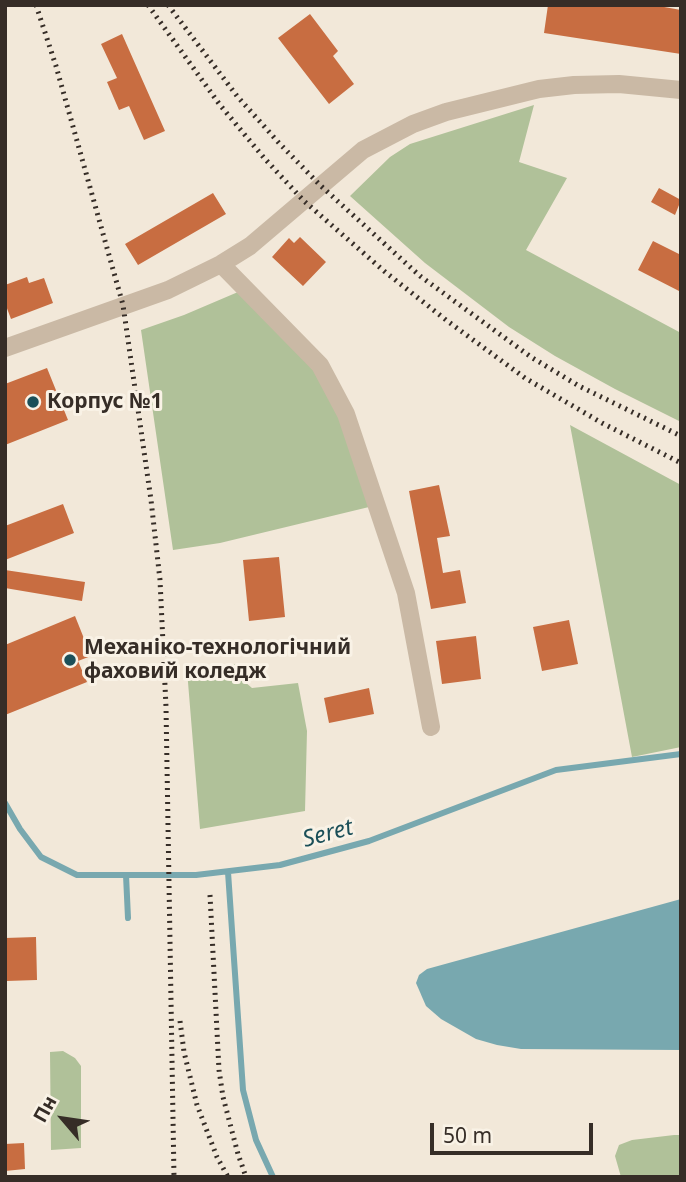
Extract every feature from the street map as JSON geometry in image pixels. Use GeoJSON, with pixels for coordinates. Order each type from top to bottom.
{"type":"FeatureCollection","features":[{"type":"Feature","properties":{"kind":"street"},"geometry":{"type":"LineString","coordinates":[[5,348],[168,290],[221,264],[250,246],[363,150],[413,124],[499,97],[551,87],[619,84],[677,92]]}},
{"type":"Feature","properties":{"kind":"street"},"geometry":{"type":"LineString","coordinates":[[221,264],[320,365],[346,414],[406,593],[431,727]]}},
{"type":"Feature","properties":{"kind":"green space"},"geometry":{"type":"Polygon","coordinates":[[[534,105],[519,162],[567,178],[526,250],[681,333],[681,422],[555,356],[509,327],[425,263],[350,196],[390,157],[410,144],[534,105]]]}},
{"type":"Feature","properties":{"kind":"green space"},"geometry":{"type":"Polygon","coordinates":[[[238,292],[315,366],[341,416],[369,507],[220,543],[173,550],[141,330],[238,292]]]}},
{"type":"Feature","properties":{"kind":"green space"},"geometry":{"type":"Polygon","coordinates":[[[570,425],[681,485],[681,747],[632,757],[570,425]]]}},
{"type":"Feature","properties":{"kind":"green space"},"geometry":{"type":"Polygon","coordinates":[[[236,664],[238,676],[252,688],[298,683],[307,731],[305,811],[200,829],[187,670],[236,664]]]}},
{"type":"Feature","properties":{"kind":"green space"},"geometry":{"type":"Polygon","coordinates":[[[63,1051],[75,1058],[81,1066],[81,1148],[51,1150],[50,1052],[63,1051]]]}},
{"type":"Feature","properties":{"kind":"green space"},"geometry":{"type":"Polygon","coordinates":[[[681,1135],[681,1177],[621,1177],[615,1156],[619,1145],[632,1140],[681,1135]]]}},
{"type":"Feature","properties":{"kind":"water"},"geometry":{"type":"Polygon","coordinates":[[[681,899],[681,1050],[521,1049],[497,1045],[476,1039],[441,1019],[426,1006],[416,983],[419,975],[427,969],[681,899]]]}},
{"type":"Feature","properties":{"kind":"building"},"geometry":{"type":"Polygon","coordinates":[[[548,5],[653,5],[681,10],[681,54],[544,33],[548,5]]]}},
{"type":"Feature","properties":{"kind":"building"},"geometry":{"type":"Polygon","coordinates":[[[310,14],[338,51],[333,56],[354,84],[329,104],[278,38],[310,14]]]}},
{"type":"Feature","properties":{"kind":"building"},"geometry":{"type":"Polygon","coordinates":[[[122,34],[165,131],[144,140],[129,106],[119,110],[107,82],[117,78],[101,44],[122,34]]]}},
{"type":"Feature","properties":{"kind":"building"},"geometry":{"type":"Polygon","coordinates":[[[659,188],[681,200],[675,215],[651,202],[659,188]]]}},
{"type":"Feature","properties":{"kind":"building"},"geometry":{"type":"Polygon","coordinates":[[[213,193],[226,214],[138,265],[125,244],[213,193]]]}},
{"type":"Feature","properties":{"kind":"building"},"geometry":{"type":"Polygon","coordinates":[[[300,237],[326,262],[303,286],[272,257],[289,238],[294,243],[300,237]]]}},
{"type":"Feature","properties":{"kind":"building"},"geometry":{"type":"Polygon","coordinates":[[[653,241],[681,255],[681,292],[638,270],[653,241]]]}},
{"type":"Feature","properties":{"kind":"building"},"geometry":{"type":"Polygon","coordinates":[[[27,277],[29,283],[44,278],[53,303],[11,319],[5,303],[5,285],[27,277]]]}},
{"type":"Feature","properties":{"kind":"building","name":"Корпус №1"},"geometry":{"type":"Polygon","coordinates":[[[47,368],[68,420],[5,445],[5,384],[47,368]]]}},
{"type":"Feature","properties":{"kind":"building"},"geometry":{"type":"Polygon","coordinates":[[[439,485],[450,536],[437,538],[443,573],[460,570],[466,603],[431,609],[409,491],[439,485]]]}},
{"type":"Feature","properties":{"kind":"building"},"geometry":{"type":"Polygon","coordinates":[[[63,504],[74,533],[5,560],[5,526],[63,504]]]}},
{"type":"Feature","properties":{"kind":"building"},"geometry":{"type":"Polygon","coordinates":[[[279,557],[285,617],[249,621],[243,560],[279,557]]]}},
{"type":"Feature","properties":{"kind":"building"},"geometry":{"type":"Polygon","coordinates":[[[5,570],[85,582],[82,601],[5,588],[5,570]]]}},
{"type":"Feature","properties":{"kind":"building"},"geometry":{"type":"Polygon","coordinates":[[[75,616],[91,656],[78,661],[87,682],[5,715],[5,645],[75,616]]]}},
{"type":"Feature","properties":{"kind":"building"},"geometry":{"type":"Polygon","coordinates":[[[569,620],[578,664],[542,671],[533,627],[569,620]]]}},
{"type":"Feature","properties":{"kind":"building"},"geometry":{"type":"Polygon","coordinates":[[[476,636],[481,679],[442,684],[436,641],[476,636]]]}},
{"type":"Feature","properties":{"kind":"building"},"geometry":{"type":"Polygon","coordinates":[[[369,688],[374,714],[329,723],[324,698],[369,688]]]}},
{"type":"Feature","properties":{"kind":"building"},"geometry":{"type":"Polygon","coordinates":[[[36,937],[37,980],[6,981],[5,938],[36,937]]]}},
{"type":"Feature","properties":{"kind":"building"},"geometry":{"type":"Polygon","coordinates":[[[24,1143],[25,1169],[5,1171],[5,1144],[24,1143]]]}},
{"type":"Feature","properties":{"kind":"waterway","name":"Seret"},"geometry":{"type":"LineString","coordinates":[[5,803],[41,857],[77,875],[196,875],[280,865],[369,841],[556,770],[681,754]]}},
{"type":"Feature","properties":{"kind":"waterway"},"geometry":{"type":"LineString","coordinates":[[228,872],[243,1090],[256,1140],[273,1177]]}},
{"type":"Feature","properties":{"kind":"waterway"},"geometry":{"type":"LineString","coordinates":[[126,875],[128,918]]}},
{"type":"Feature","properties":{"kind":"railway"},"geometry":{"type":"LineString","coordinates":[[36,5],[56,66],[123,305],[151,500],[160,580],[166,707],[174,1177]]}},
{"type":"Feature","properties":{"kind":"railway"},"geometry":{"type":"LineString","coordinates":[[148,5],[220,105],[265,159],[304,201],[384,271],[525,378],[602,423],[681,463]]}},
{"type":"Feature","properties":{"kind":"railway"},"geometry":{"type":"LineString","coordinates":[[168,5],[237,96],[279,143],[321,186],[420,276],[531,357],[579,386],[681,436]]}},
{"type":"Feature","properties":{"kind":"railway"},"geometry":{"type":"LineString","coordinates":[[210,895],[219,1070],[223,1097],[246,1177]]}},
{"type":"Feature","properties":{"kind":"railway"},"geometry":{"type":"LineString","coordinates":[[180,1021],[184,1052],[197,1105],[217,1157],[228,1177]]}},
{"type":"Feature","properties":{"kind":"place","name":"Корпус №1"},"geometry":{"type":"Point","coordinates":[33,402]}},
{"type":"Feature","properties":{"kind":"place","name":"Механіко-технологічний фаховий коледж"},"geometry":{"type":"Point","coordinates":[70,660]}}]}
